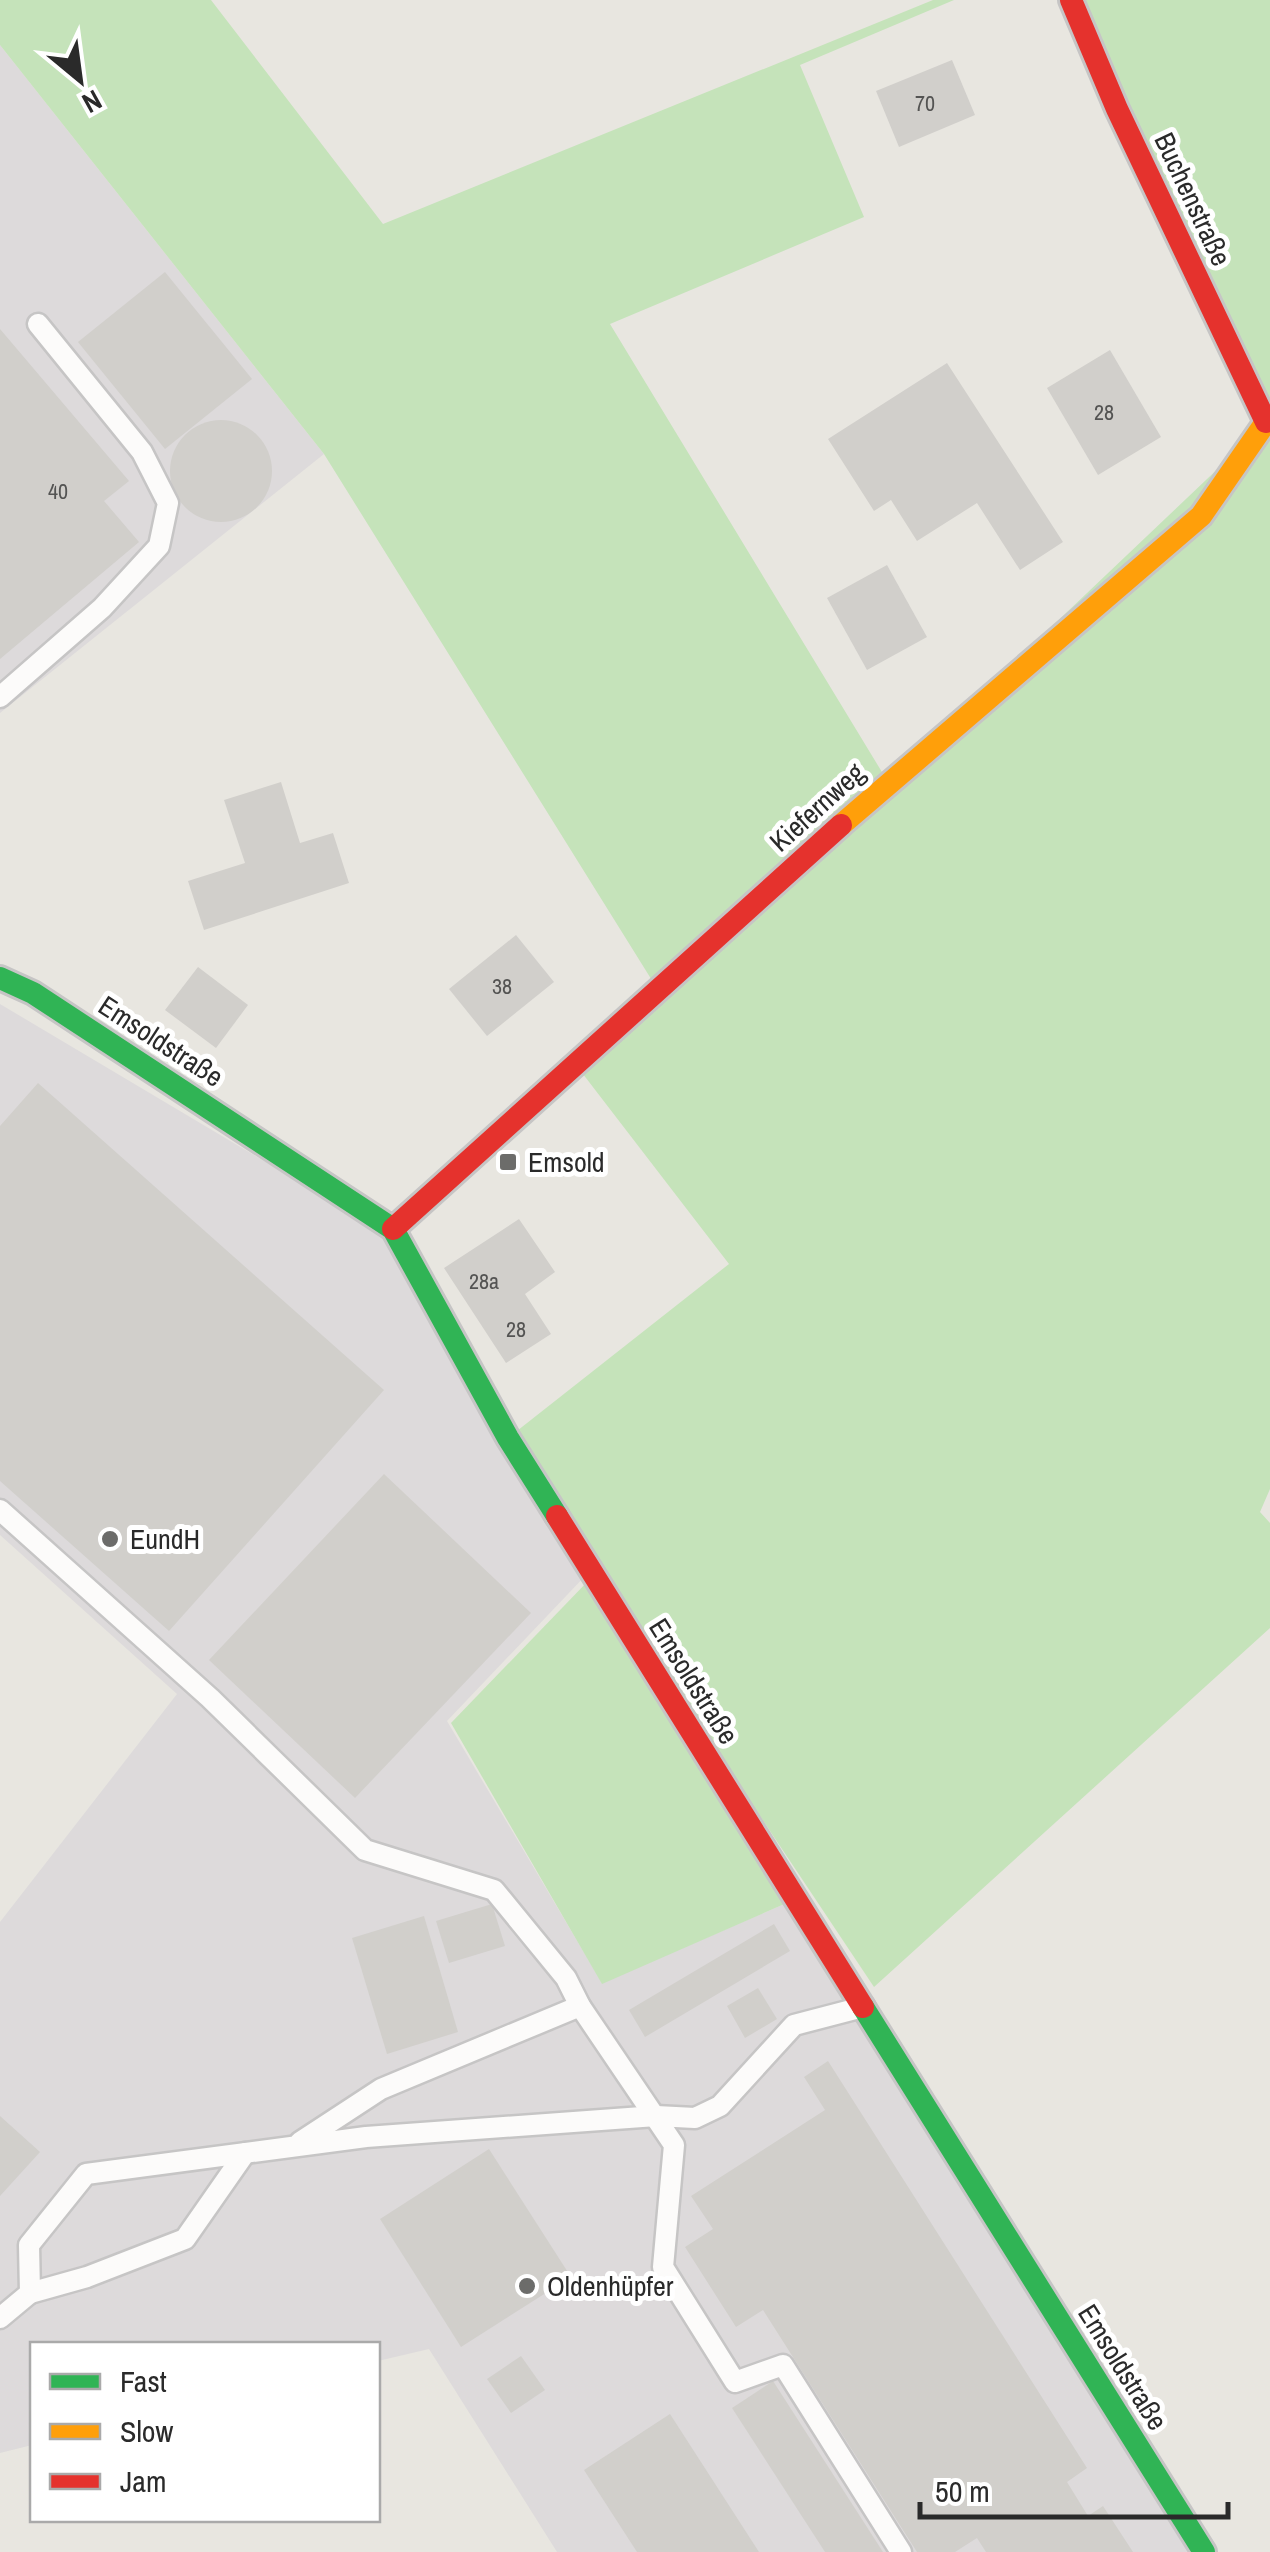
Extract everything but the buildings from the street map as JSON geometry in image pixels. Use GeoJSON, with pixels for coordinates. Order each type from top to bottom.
{"type":"FeatureCollection","features":[{"type":"Feature","properties":{"kind":"street","name":"Buchenstraße"},"geometry":{"type":"LineString","coordinates":[[1071,0],[1117,109],[1268,422]]}},
{"type":"Feature","properties":{"kind":"street","name":"Kiefernweg"},"geometry":{"type":"LineString","coordinates":[[393,1229],[888,783],[1201,516],[1268,422]]}},
{"type":"Feature","properties":{"kind":"street","name":"Emsoldstraße"},"geometry":{"type":"LineString","coordinates":[[0,978],[33,993],[393,1229],[508,1438],[1204,2552]]}},
{"type":"Feature","properties":{"kind":"lane"},"geometry":{"type":"LineString","coordinates":[[0,697],[102,608],[159,546],[168,503],[142,452],[38,324]]}},
{"type":"Feature","properties":{"kind":"lane"},"geometry":{"type":"LineString","coordinates":[[0,1510],[210,1698],[365,1850],[494,1890],[566,1978],[580,2006],[674,2145],[663,2267],[735,2382],[783,2365],[901,2552]]}},
{"type":"Feature","properties":{"kind":"lane"},"geometry":{"type":"LineString","coordinates":[[294,2146],[381,2089],[580,2006]]}},
{"type":"Feature","properties":{"kind":"lane"},"geometry":{"type":"LineString","coordinates":[[30,2293],[29,2245],[86,2174],[366,2137],[656,2116],[695,2118],[720,2106],[794,2025],[861,2008]]}},
{"type":"Feature","properties":{"kind":"lane"},"geometry":{"type":"LineString","coordinates":[[0,2318],[30,2293],[87,2277],[185,2238],[245,2153]]}},
{"type":"Feature","properties":{"kind":"shaded area"},"geometry":{"type":"Polygon","coordinates":[[[0,45],[324,454],[0,713],[0,45]]]}},
{"type":"Feature","properties":{"kind":"shaded area"},"geometry":{"type":"Polygon","coordinates":[[[0,1004],[390,1236],[587,1574],[447,1721],[602,1983],[789,1902],[1194,2552],[557,2552],[429,2349],[380,2361],[380,2342],[30,2342],[30,2446],[0,2453],[0,1922],[177,1694],[0,1535],[0,1004]]]}},
{"type":"Feature","properties":{"kind":"green space"},"geometry":{"type":"Polygon","coordinates":[[[0,0],[211,0],[383,224],[933,0],[954,0],[800,65],[864,217],[610,324],[888,782],[1266,423],[1071,0],[1270,0],[1270,1489],[1260,1512],[1270,1523],[1270,1628],[874,1987],[508,1438],[729,1264],[576,1065],[658,990],[324,454],[0,45],[0,0]]]}},
{"type":"Feature","properties":{"kind":"green space"},"geometry":{"type":"Polygon","coordinates":[[[589,1580],[789,1902],[602,1984],[451,1723],[589,1580]]]}},
{"type":"Feature","properties":{"kind":"traffic: fast"},"geometry":{"type":"LineString","coordinates":[[0,978],[33,993],[393,1229],[508,1438],[557,1516]]}},
{"type":"Feature","properties":{"kind":"traffic: fast"},"geometry":{"type":"LineString","coordinates":[[863,2007],[1204,2552]]}},
{"type":"Feature","properties":{"kind":"traffic: slow"},"geometry":{"type":"LineString","coordinates":[[841,825],[1201,516],[1270,421]]}},
{"type":"Feature","properties":{"kind":"traffic: jam"},"geometry":{"type":"LineString","coordinates":[[1071,0],[1117,109],[1266,422]]}},
{"type":"Feature","properties":{"kind":"traffic: jam"},"geometry":{"type":"LineString","coordinates":[[393,1229],[841,825]]}},
{"type":"Feature","properties":{"kind":"traffic: jam"},"geometry":{"type":"LineString","coordinates":[[557,1516],[863,2007]]}},
{"type":"Feature","properties":{"kind":"place","name":"Emsold"},"geometry":{"type":"Point","coordinates":[508,1162]}},
{"type":"Feature","properties":{"kind":"place","name":"EundH"},"geometry":{"type":"Point","coordinates":[110,1539]}},
{"type":"Feature","properties":{"kind":"place","name":"Oldenhüpfer"},"geometry":{"type":"Point","coordinates":[527,2286]}}]}
